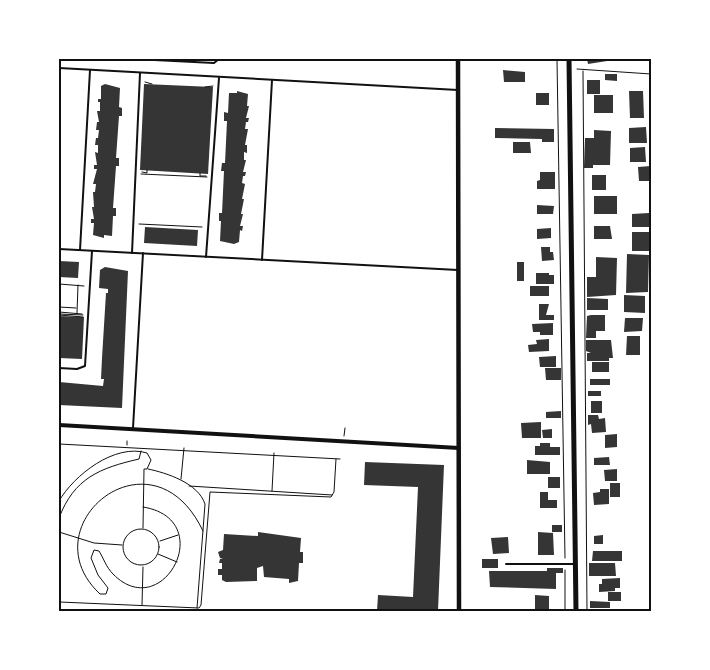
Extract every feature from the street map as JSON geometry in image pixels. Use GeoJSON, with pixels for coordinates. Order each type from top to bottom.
{"type":"FeatureCollection","features":[{"type":"Feature","properties":{"kind":"main road"},"geometry":{"type":"LineString","coordinates":[[569,59],[576,611]]}},
{"type":"Feature","properties":{"kind":"street"},"geometry":{"type":"LineString","coordinates":[[458,59],[460,90],[459,611]]}},
{"type":"Feature","properties":{"kind":"street"},"geometry":{"type":"LineString","coordinates":[[59,426],[459,448]]}},
{"type":"Feature","properties":{"kind":"lane"},"geometry":{"type":"LineString","coordinates":[[134,59],[214,63],[219,59]]}},
{"type":"Feature","properties":{"kind":"lane"},"geometry":{"type":"LineString","coordinates":[[59,68],[460,90]]}},
{"type":"Feature","properties":{"kind":"lane"},"geometry":{"type":"LineString","coordinates":[[80,250],[90,70]]}},
{"type":"Feature","properties":{"kind":"lane"},"geometry":{"type":"LineString","coordinates":[[132,253],[140,72]]}},
{"type":"Feature","properties":{"kind":"lane"},"geometry":{"type":"LineString","coordinates":[[206,257],[219,77]]}},
{"type":"Feature","properties":{"kind":"lane"},"geometry":{"type":"LineString","coordinates":[[262,260],[272,80]]}},
{"type":"Feature","properties":{"kind":"lane"},"geometry":{"type":"LineString","coordinates":[[59,249],[459,270]]}},
{"type":"Feature","properties":{"kind":"lane"},"geometry":{"type":"LineString","coordinates":[[59,368],[77,369],[85,366],[92,251]]}},
{"type":"Feature","properties":{"kind":"lane"},"geometry":{"type":"LineString","coordinates":[[133,430],[143,254]]}},
{"type":"Feature","properties":{"kind":"lane"},"geometry":{"type":"LineString","coordinates":[[506,564],[575,564]]}},
{"type":"Feature","properties":{"kind":"path"},"geometry":{"type":"LineString","coordinates":[[558,59],[565,611]]}},
{"type":"Feature","properties":{"kind":"path"},"geometry":{"type":"LineString","coordinates":[[569,66],[583,71],[651,74]]}},
{"type":"Feature","properties":{"kind":"path"},"geometry":{"type":"LineString","coordinates":[[583,71],[587,611]]}},
{"type":"Feature","properties":{"kind":"path"},"geometry":{"type":"LineString","coordinates":[[145,82],[152,84]]}},
{"type":"Feature","properties":{"kind":"path"},"geometry":{"type":"LineString","coordinates":[[205,87],[213,86]]}},
{"type":"Feature","properties":{"kind":"path"},"geometry":{"type":"LineString","coordinates":[[140,172],[147,173],[148,170]]}},
{"type":"Feature","properties":{"kind":"path"},"geometry":{"type":"LineString","coordinates":[[135,173],[212,178]]}},
{"type":"Feature","properties":{"kind":"path"},"geometry":{"type":"LineString","coordinates":[[200,173],[200,176],[208,176]]}},
{"type":"Feature","properties":{"kind":"path"},"geometry":{"type":"LineString","coordinates":[[134,223],[208,228]]}},
{"type":"Feature","properties":{"kind":"path"},"geometry":{"type":"LineString","coordinates":[[59,284],[84,286]]}},
{"type":"Feature","properties":{"kind":"path"},"geometry":{"type":"LineString","coordinates":[[77,313],[78,285]]}},
{"type":"Feature","properties":{"kind":"path"},"geometry":{"type":"LineString","coordinates":[[59,307],[77,308]]}},
{"type":"Feature","properties":{"kind":"path"},"geometry":{"type":"LineString","coordinates":[[59,314],[82,314]]}},
{"type":"Feature","properties":{"kind":"path"},"geometry":{"type":"LineString","coordinates":[[59,314],[84,317],[59,314]]}},
{"type":"Feature","properties":{"kind":"path"},"geometry":{"type":"LineString","coordinates":[[344,439],[345,428]]}},
{"type":"Feature","properties":{"kind":"path"},"geometry":{"type":"LineString","coordinates":[[59,444],[184,449],[340,459]]}},
{"type":"Feature","properties":{"kind":"path"},"geometry":{"type":"LineString","coordinates":[[59,518],[68,500],[89,477],[110,466],[139,459],[142,448]]}},
{"type":"Feature","properties":{"kind":"path"},"geometry":{"type":"LineString","coordinates":[[181,481],[184,449]]}},
{"type":"Feature","properties":{"kind":"path"},"geometry":{"type":"LineString","coordinates":[[59,500],[68,487],[90,467],[116,455],[142,451],[150,456],[151,460],[147,469],[144,469],[143,528]]}},
{"type":"Feature","properties":{"kind":"path"},"geometry":{"type":"LineString","coordinates":[[272,491],[274,454]]}},
{"type":"Feature","properties":{"kind":"path"},"geometry":{"type":"LineString","coordinates":[[333,495],[336,459]]}},
{"type":"Feature","properties":{"kind":"path"},"geometry":{"type":"LineString","coordinates":[[147,469],[170,475],[203,498],[205,504],[197,609]]}},
{"type":"Feature","properties":{"kind":"path"},"geometry":{"type":"LineString","coordinates":[[143,507],[159,511],[168,517],[178,534],[180,550],[178,563],[164,579],[142,587],[132,586],[120,580],[108,568],[99,552],[94,550],[90,558],[108,588],[106,594],[100,594],[83,572],[78,555],[79,539],[85,519],[97,502],[114,491],[144,484],[159,487],[179,496],[192,510],[203,531]]}},
{"type":"Feature","properties":{"kind":"path"},"geometry":{"type":"LineString","coordinates":[[188,486],[333,495]]}},
{"type":"Feature","properties":{"kind":"path"},"geometry":{"type":"LineString","coordinates":[[197,609],[201,605],[210,492],[328,498],[333,495]]}},
{"type":"Feature","properties":{"kind":"path"},"geometry":{"type":"LineString","coordinates":[[143,528],[153,532],[159,541],[158,554],[150,564],[143,565],[132,563],[128,559],[123,546],[130,533],[143,528]]}},
{"type":"Feature","properties":{"kind":"path"},"geometry":{"type":"LineString","coordinates":[[59,532],[79,539],[123,546]]}},
{"type":"Feature","properties":{"kind":"path"},"geometry":{"type":"LineString","coordinates":[[159,541],[178,534]]}},
{"type":"Feature","properties":{"kind":"path"},"geometry":{"type":"LineString","coordinates":[[158,554],[178,563]]}},
{"type":"Feature","properties":{"kind":"path"},"geometry":{"type":"LineString","coordinates":[[142,606],[143,565]]}},
{"type":"Feature","properties":{"kind":"path"},"geometry":{"type":"LineString","coordinates":[[59,602],[197,609]]}},
{"type":"Feature","properties":{"kind":"building"},"geometry":{"type":"Polygon","coordinates":[[[587,59],[607,59],[607,61],[588,64],[587,59]]]}},
{"type":"Feature","properties":{"kind":"building"},"geometry":{"type":"Polygon","coordinates":[[[503,70],[525,72],[525,82],[504,82],[503,70]]]}},
{"type":"Feature","properties":{"kind":"building"},"geometry":{"type":"Polygon","coordinates":[[[605,74],[617,74],[617,81],[605,80],[605,74]]]}},
{"type":"Feature","properties":{"kind":"building"},"geometry":{"type":"Polygon","coordinates":[[[587,80],[600,80],[600,94],[587,94],[587,80]]]}},
{"type":"Feature","properties":{"kind":"building"},"geometry":{"type":"Polygon","coordinates":[[[105,84],[120,88],[119,107],[122,108],[122,116],[119,116],[116,158],[119,158],[119,166],[116,166],[113,208],[116,208],[116,216],[113,216],[112,236],[104,235],[104,238],[93,235],[94,223],[91,223],[91,219],[94,219],[92,207],[94,207],[93,192],[95,192],[96,184],[93,184],[97,169],[94,169],[94,165],[97,165],[95,152],[98,153],[98,145],[95,145],[99,130],[96,130],[97,122],[99,122],[97,111],[100,111],[98,99],[101,99],[101,86],[105,84]]]}},
{"type":"Feature","properties":{"kind":"building"},"geometry":{"type":"Polygon","coordinates":[[[144,84],[213,87],[208,174],[140,170],[144,84]]]}},
{"type":"Feature","properties":{"kind":"building"},"geometry":{"type":"Polygon","coordinates":[[[237,91],[248,94],[247,106],[249,106],[246,118],[249,118],[245,129],[248,129],[245,145],[247,145],[247,153],[244,152],[244,160],[246,160],[243,172],[246,172],[242,183],[245,184],[241,214],[243,214],[240,226],[243,226],[242,231],[240,230],[239,242],[234,244],[220,241],[221,221],[219,221],[219,213],[222,213],[224,171],[221,171],[222,163],[225,163],[227,121],[224,121],[224,112],[228,113],[229,93],[237,93],[237,91]]]}},
{"type":"Feature","properties":{"kind":"building"},"geometry":{"type":"Polygon","coordinates":[[[629,91],[643,91],[644,118],[630,118],[629,91]]]}},
{"type":"Feature","properties":{"kind":"building"},"geometry":{"type":"Polygon","coordinates":[[[536,93],[549,93],[549,105],[536,105],[536,93]]]}},
{"type":"Feature","properties":{"kind":"building"},"geometry":{"type":"Polygon","coordinates":[[[594,95],[613,95],[613,113],[594,113],[594,95]]]}},
{"type":"Feature","properties":{"kind":"building"},"geometry":{"type":"Polygon","coordinates":[[[646,127],[647,143],[629,143],[629,128],[646,127]]]}},
{"type":"Feature","properties":{"kind":"building"},"geometry":{"type":"Polygon","coordinates":[[[495,128],[554,129],[554,142],[542,142],[542,139],[495,138],[495,128]]]}},
{"type":"Feature","properties":{"kind":"building"},"geometry":{"type":"Polygon","coordinates":[[[594,130],[611,131],[610,165],[593,165],[593,168],[584,168],[585,138],[594,138],[594,130]]]}},
{"type":"Feature","properties":{"kind":"building"},"geometry":{"type":"Polygon","coordinates":[[[513,142],[530,142],[531,153],[513,153],[513,142]]]}},
{"type":"Feature","properties":{"kind":"building"},"geometry":{"type":"Polygon","coordinates":[[[645,147],[646,162],[630,162],[630,148],[645,147]]]}},
{"type":"Feature","properties":{"kind":"building"},"geometry":{"type":"Polygon","coordinates":[[[651,166],[651,181],[639,181],[638,167],[651,166]]]}},
{"type":"Feature","properties":{"kind":"building"},"geometry":{"type":"Polygon","coordinates":[[[540,172],[555,172],[555,189],[537,189],[540,172]]]}},
{"type":"Feature","properties":{"kind":"building"},"geometry":{"type":"Polygon","coordinates":[[[592,175],[606,175],[606,190],[592,190],[592,175]]]}},
{"type":"Feature","properties":{"kind":"building"},"geometry":{"type":"Polygon","coordinates":[[[594,196],[617,196],[617,214],[594,214],[594,196]]]}},
{"type":"Feature","properties":{"kind":"building"},"geometry":{"type":"Polygon","coordinates":[[[537,205],[554,206],[553,214],[537,214],[537,205]]]}},
{"type":"Feature","properties":{"kind":"building"},"geometry":{"type":"Polygon","coordinates":[[[649,213],[650,227],[632,227],[632,214],[649,213]]]}},
{"type":"Feature","properties":{"kind":"building"},"geometry":{"type":"Polygon","coordinates":[[[594,226],[610,226],[612,239],[594,239],[594,226]]]}},
{"type":"Feature","properties":{"kind":"building"},"geometry":{"type":"Polygon","coordinates":[[[145,227],[198,230],[197,246],[144,243],[145,227]]]}},
{"type":"Feature","properties":{"kind":"building"},"geometry":{"type":"Polygon","coordinates":[[[551,228],[551,238],[537,239],[537,229],[551,228]]]}},
{"type":"Feature","properties":{"kind":"building"},"geometry":{"type":"Polygon","coordinates":[[[632,232],[649,232],[650,251],[632,251],[632,232]]]}},
{"type":"Feature","properties":{"kind":"building"},"geometry":{"type":"Polygon","coordinates":[[[541,247],[550,247],[554,260],[542,261],[541,247]]]}},
{"type":"Feature","properties":{"kind":"building"},"geometry":{"type":"Polygon","coordinates":[[[627,254],[649,255],[648,292],[626,293],[627,254]]]}},
{"type":"Feature","properties":{"kind":"building"},"geometry":{"type":"Polygon","coordinates":[[[596,257],[617,258],[616,295],[587,297],[587,277],[596,277],[596,257]]]}},
{"type":"Feature","properties":{"kind":"building"},"geometry":{"type":"Polygon","coordinates":[[[59,261],[79,262],[78,278],[59,277],[59,261]]]}},
{"type":"Feature","properties":{"kind":"building"},"geometry":{"type":"Polygon","coordinates":[[[517,262],[524,262],[524,281],[517,281],[517,262]]]}},
{"type":"Feature","properties":{"kind":"building"},"geometry":{"type":"Polygon","coordinates":[[[105,267],[128,271],[122,408],[59,405],[59,382],[103,386],[104,379],[101,379],[102,358],[106,293],[108,293],[108,289],[99,288],[100,270],[105,267]]]}},
{"type":"Feature","properties":{"kind":"building"},"geometry":{"type":"Polygon","coordinates":[[[536,273],[554,275],[554,284],[536,284],[536,273]]]}},
{"type":"Feature","properties":{"kind":"building"},"geometry":{"type":"Polygon","coordinates":[[[530,286],[549,286],[549,296],[530,296],[530,286]]]}},
{"type":"Feature","properties":{"kind":"building"},"geometry":{"type":"Polygon","coordinates":[[[624,295],[645,296],[645,313],[624,312],[624,295]]]}},
{"type":"Feature","properties":{"kind":"building"},"geometry":{"type":"Polygon","coordinates":[[[587,298],[608,299],[608,310],[587,310],[587,298]]]}},
{"type":"Feature","properties":{"kind":"building"},"geometry":{"type":"Polygon","coordinates":[[[539,304],[549,304],[546,315],[554,315],[554,320],[539,320],[539,304]]]}},
{"type":"Feature","properties":{"kind":"building"},"geometry":{"type":"Polygon","coordinates":[[[605,315],[605,331],[596,331],[596,338],[586,338],[587,316],[605,315]]]}},
{"type":"Feature","properties":{"kind":"building"},"geometry":{"type":"Polygon","coordinates":[[[59,316],[84,317],[82,359],[59,358],[59,316]]]}},
{"type":"Feature","properties":{"kind":"building"},"geometry":{"type":"Polygon","coordinates":[[[625,318],[643,318],[642,331],[624,332],[625,318]]]}},
{"type":"Feature","properties":{"kind":"building"},"geometry":{"type":"Polygon","coordinates":[[[553,323],[553,335],[540,335],[540,332],[533,332],[532,324],[553,323]]]}},
{"type":"Feature","properties":{"kind":"building"},"geometry":{"type":"Polygon","coordinates":[[[627,336],[640,336],[640,355],[626,355],[627,336]]]}},
{"type":"Feature","properties":{"kind":"building"},"geometry":{"type":"Polygon","coordinates":[[[549,339],[549,351],[529,352],[528,345],[537,344],[536,340],[549,339]]]}},
{"type":"Feature","properties":{"kind":"building"},"geometry":{"type":"Polygon","coordinates":[[[586,340],[611,340],[613,358],[609,358],[609,361],[587,361],[587,353],[591,353],[586,351],[586,340]]]}},
{"type":"Feature","properties":{"kind":"building"},"geometry":{"type":"Polygon","coordinates":[[[556,356],[556,367],[540,367],[539,357],[556,356]]]}},
{"type":"Feature","properties":{"kind":"building"},"geometry":{"type":"Polygon","coordinates":[[[592,362],[609,362],[609,372],[592,372],[592,362]]]}},
{"type":"Feature","properties":{"kind":"building"},"geometry":{"type":"Polygon","coordinates":[[[545,368],[561,368],[561,380],[546,380],[545,368]]]}},
{"type":"Feature","properties":{"kind":"building"},"geometry":{"type":"Polygon","coordinates":[[[590,379],[610,379],[610,385],[590,385],[590,379]]]}},
{"type":"Feature","properties":{"kind":"building"},"geometry":{"type":"Polygon","coordinates":[[[588,391],[601,391],[601,396],[588,396],[588,391]]]}},
{"type":"Feature","properties":{"kind":"building"},"geometry":{"type":"Polygon","coordinates":[[[591,401],[602,401],[602,413],[591,413],[591,401]]]}},
{"type":"Feature","properties":{"kind":"building"},"geometry":{"type":"Polygon","coordinates":[[[561,411],[561,418],[546,418],[546,412],[561,411]]]}},
{"type":"Feature","properties":{"kind":"building"},"geometry":{"type":"Polygon","coordinates":[[[588,415],[598,415],[599,419],[605,418],[606,432],[592,433],[591,424],[588,425],[588,415]]]}},
{"type":"Feature","properties":{"kind":"building"},"geometry":{"type":"Polygon","coordinates":[[[541,422],[541,438],[522,438],[521,423],[541,422]]]}},
{"type":"Feature","properties":{"kind":"building"},"geometry":{"type":"Polygon","coordinates":[[[552,429],[552,438],[543,438],[542,430],[552,429]]]}},
{"type":"Feature","properties":{"kind":"building"},"geometry":{"type":"Polygon","coordinates":[[[617,434],[617,447],[605,448],[605,435],[617,434]]]}},
{"type":"Feature","properties":{"kind":"building"},"geometry":{"type":"Polygon","coordinates":[[[540,443],[550,443],[550,447],[560,447],[560,455],[535,455],[535,446],[540,446],[540,443]]]}},
{"type":"Feature","properties":{"kind":"building"},"geometry":{"type":"Polygon","coordinates":[[[609,457],[610,465],[594,465],[594,458],[609,457]]]}},
{"type":"Feature","properties":{"kind":"building"},"geometry":{"type":"Polygon","coordinates":[[[527,460],[550,462],[550,474],[527,474],[527,460]]]}},
{"type":"Feature","properties":{"kind":"building"},"geometry":{"type":"Polygon","coordinates":[[[365,462],[444,465],[438,611],[377,611],[378,595],[413,597],[418,487],[364,485],[365,462]]]}},
{"type":"Feature","properties":{"kind":"building"},"geometry":{"type":"Polygon","coordinates":[[[617,469],[617,481],[605,481],[604,470],[617,469]]]}},
{"type":"Feature","properties":{"kind":"building"},"geometry":{"type":"Polygon","coordinates":[[[548,477],[560,477],[560,488],[548,488],[548,477]]]}},
{"type":"Feature","properties":{"kind":"building"},"geometry":{"type":"Polygon","coordinates":[[[610,483],[620,483],[620,497],[610,497],[610,483]]]}},
{"type":"Feature","properties":{"kind":"building"},"geometry":{"type":"Polygon","coordinates":[[[600,489],[609,489],[609,504],[594,505],[593,493],[600,492],[600,489]]]}},
{"type":"Feature","properties":{"kind":"building"},"geometry":{"type":"Polygon","coordinates":[[[540,492],[548,492],[548,500],[557,500],[557,508],[540,508],[540,492]]]}},
{"type":"Feature","properties":{"kind":"building"},"geometry":{"type":"Polygon","coordinates":[[[552,525],[562,525],[562,532],[552,532],[552,525]]]}},
{"type":"Feature","properties":{"kind":"building"},"geometry":{"type":"Polygon","coordinates":[[[258,532],[301,538],[300,552],[303,552],[303,563],[299,563],[298,581],[289,583],[289,579],[264,577],[263,566],[257,568],[257,581],[226,582],[222,580],[222,575],[218,575],[218,569],[222,569],[222,563],[219,563],[220,559],[223,558],[220,558],[218,552],[223,550],[224,534],[258,536],[258,532]]]}},
{"type":"Feature","properties":{"kind":"building"},"geometry":{"type":"Polygon","coordinates":[[[538,532],[553,533],[554,555],[538,555],[538,532]]]}},
{"type":"Feature","properties":{"kind":"building"},"geometry":{"type":"Polygon","coordinates":[[[603,535],[603,544],[594,544],[594,536],[603,535]]]}},
{"type":"Feature","properties":{"kind":"building"},"geometry":{"type":"Polygon","coordinates":[[[508,537],[509,553],[493,554],[491,538],[508,537]]]}},
{"type":"Feature","properties":{"kind":"building"},"geometry":{"type":"Polygon","coordinates":[[[593,551],[622,551],[622,561],[592,561],[593,551]]]}},
{"type":"Feature","properties":{"kind":"building"},"geometry":{"type":"Polygon","coordinates":[[[482,559],[498,559],[498,568],[482,568],[482,559]]]}},
{"type":"Feature","properties":{"kind":"building"},"geometry":{"type":"Polygon","coordinates":[[[589,563],[615,563],[616,576],[589,576],[589,563]]]}},
{"type":"Feature","properties":{"kind":"building"},"geometry":{"type":"Polygon","coordinates":[[[547,568],[563,568],[563,573],[556,573],[556,589],[490,587],[489,571],[547,571],[547,568]]]}},
{"type":"Feature","properties":{"kind":"building"},"geometry":{"type":"Polygon","coordinates":[[[620,578],[620,588],[615,588],[615,591],[599,592],[599,584],[602,584],[602,579],[620,578]]]}},
{"type":"Feature","properties":{"kind":"building"},"geometry":{"type":"Polygon","coordinates":[[[608,592],[621,592],[621,601],[608,601],[608,592]]]}},
{"type":"Feature","properties":{"kind":"building"},"geometry":{"type":"Polygon","coordinates":[[[535,595],[549,596],[549,609],[535,609],[535,595]]]}},
{"type":"Feature","properties":{"kind":"building"},"geometry":{"type":"Polygon","coordinates":[[[590,601],[610,602],[610,608],[590,608],[590,601]]]}}]}
